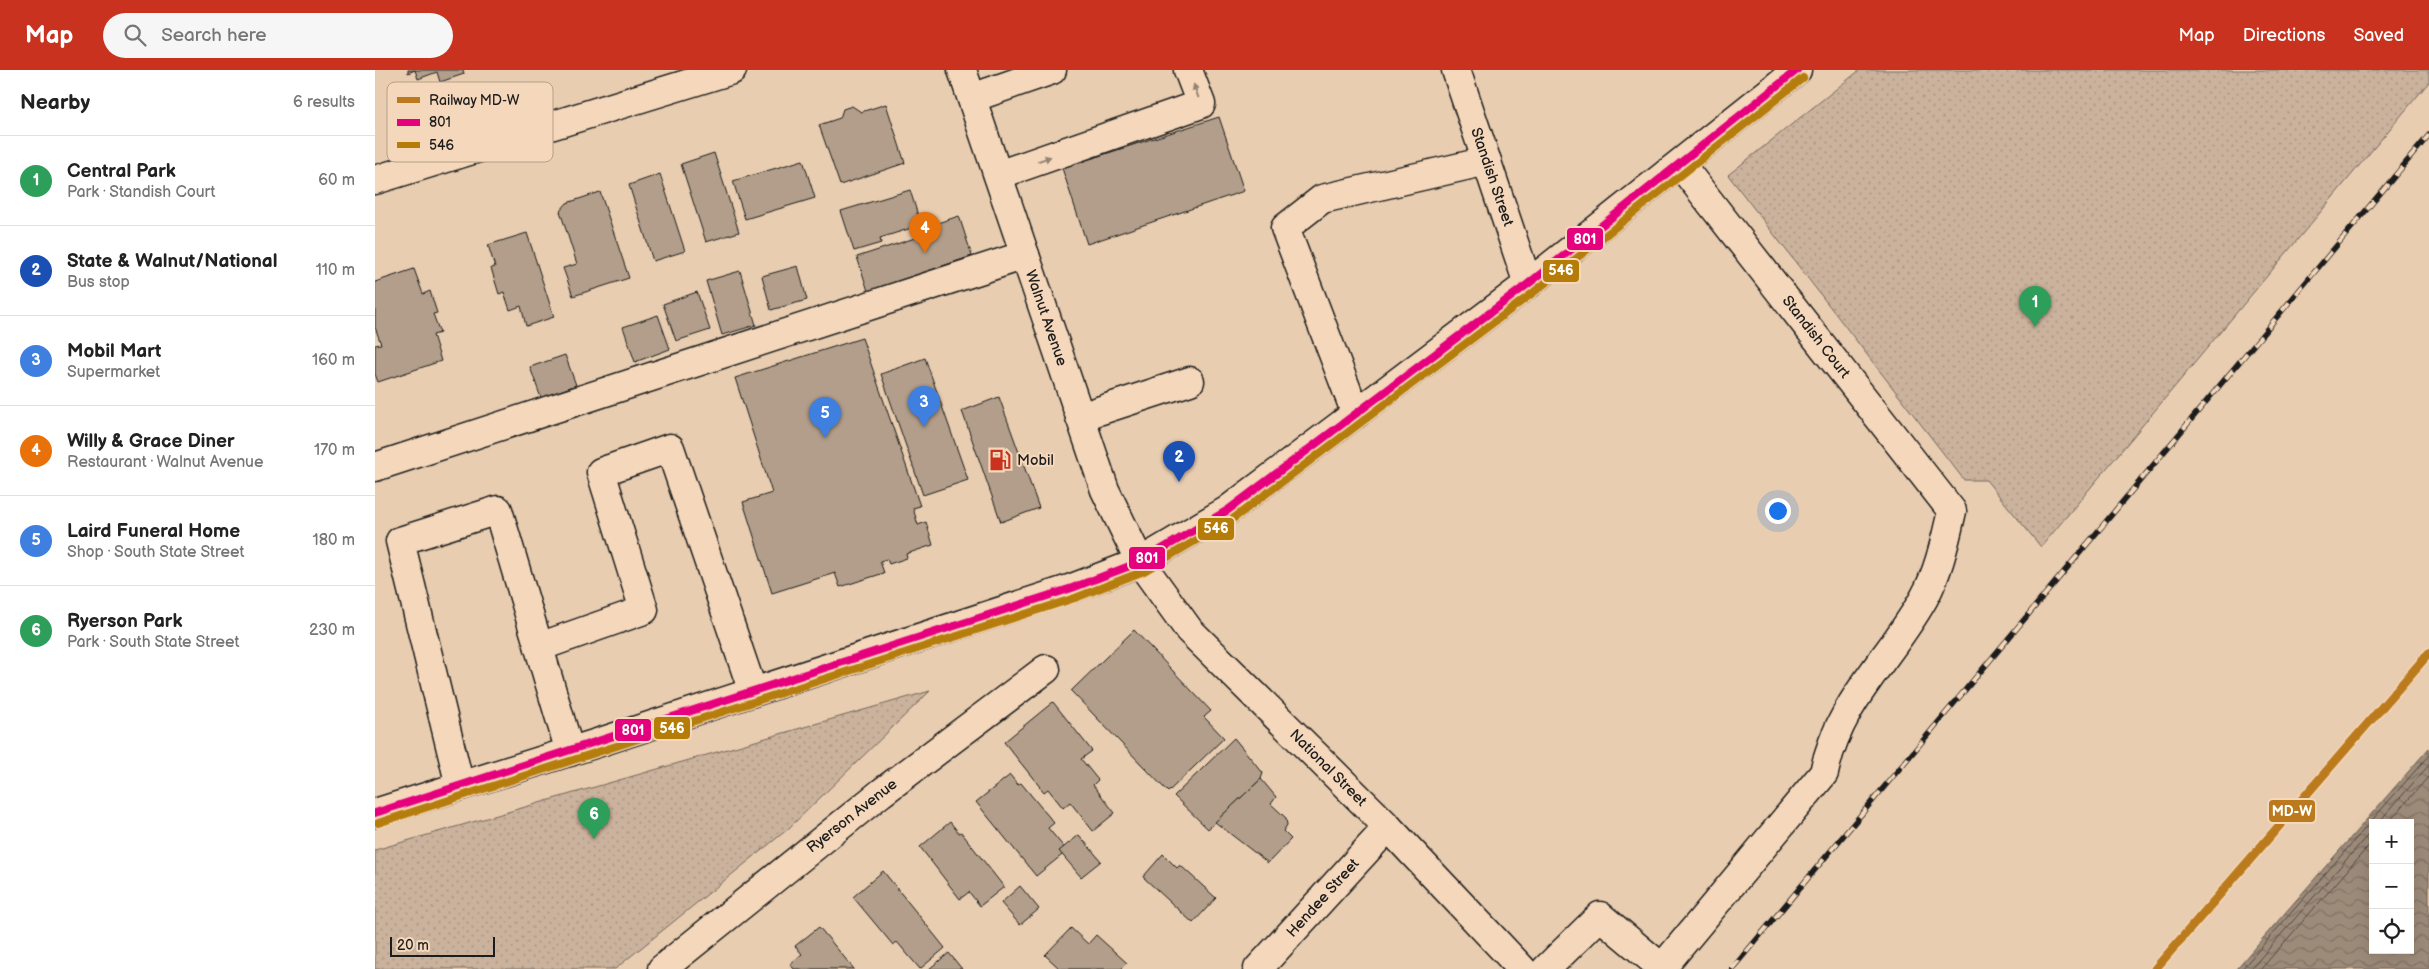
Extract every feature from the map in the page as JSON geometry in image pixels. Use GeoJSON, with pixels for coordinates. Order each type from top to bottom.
{"type":"FeatureCollection","features":[{"type":"Feature","properties":{"kind":"street"},"geometry":{"type":"LineString","coordinates":[[553,125],[732,70]]}},
{"type":"Feature","properties":{"kind":"street","name":"Walnut Avenue"},"geometry":{"type":"LineString","coordinates":[[962,70],[1105,490],[1139,562]]}},
{"type":"Feature","properties":{"kind":"street"},"geometry":{"type":"LineString","coordinates":[[972,98],[1052,70]]}},
{"type":"Feature","properties":{"kind":"street"},"geometry":{"type":"LineString","coordinates":[[998,175],[1201,104],[1188,70]]}},
{"type":"Feature","properties":{"kind":"street","name":"Standish Street"},"geometry":{"type":"LineString","coordinates":[[1456,70],[1528,284]]}},
{"type":"Feature","properties":{"kind":"street"},"geometry":{"type":"LineString","coordinates":[[375,813],[570,752],[1072,588],[1139,562],[1228,510],[1528,284],[1797,70]]}},
{"type":"Feature","properties":{"kind":"street"},"geometry":{"type":"LineString","coordinates":[[1356,414],[1285,228],[1322,199],[1487,161]]}},
{"type":"Feature","properties":{"kind":"street"},"geometry":{"type":"LineString","coordinates":[[375,180],[433,162]]}},
{"type":"Feature","properties":{"kind":"street","name":"Standish Court"},"geometry":{"type":"LineString","coordinates":[[1546,969],[1600,916],[1662,968],[1824,773],[1829,748],[1849,705],[1924,598],[1943,552],[1952,511],[1680,164]]}},
{"type":"Feature","properties":{"kind":"street"},"geometry":{"type":"LineString","coordinates":[[375,468],[1025,255]]}},
{"type":"Feature","properties":{"kind":"street"},"geometry":{"type":"LineString","coordinates":[[1080,417],[1190,381]]}},
{"type":"Feature","properties":{"kind":"street"},"geometry":{"type":"LineString","coordinates":[[539,647],[645,610],[601,472],[670,448],[753,692]]}},
{"type":"Feature","properties":{"kind":"street"},"geometry":{"type":"LineString","coordinates":[[460,786],[399,541],[498,510],[570,752]]}},
{"type":"Feature","properties":{"kind":"street","name":"National Street"},"geometry":{"type":"LineString","coordinates":[[1139,562],[1189,630],[1388,827],[1522,969]]}},
{"type":"Feature","properties":{"kind":"street","name":"Ryerson Avenue"},"geometry":{"type":"LineString","coordinates":[[662,969],[881,793],[1047,669]]}},
{"type":"Feature","properties":{"kind":"street","name":"Hendee Street"},"geometry":{"type":"LineString","coordinates":[[1258,969],[1388,827]]}},
{"type":"Feature","properties":{"kind":"shaded area"},"geometry":{"type":"Polygon","coordinates":[[[1860,70],[2429,70],[2429,82],[2041,547],[1986,480],[1964,480],[1728,175],[1860,70]]]}},
{"type":"Feature","properties":{"kind":"shaded area"},"geometry":{"type":"Polygon","coordinates":[[[930,691],[788,829],[615,969],[375,969],[375,850],[930,691]]]}},
{"type":"Feature","properties":{"kind":"water"},"geometry":{"type":"Polygon","coordinates":[[[2429,748],[2429,969],[2236,969],[2429,748]]]}},
{"type":"Feature","properties":{"kind":"building"},"geometry":{"type":"Polygon","coordinates":[[[415,70],[463,70],[464,74],[440,82],[437,72],[418,79],[415,70]]]}},
{"type":"Feature","properties":{"kind":"building"},"geometry":{"type":"Polygon","coordinates":[[[886,104],[905,163],[840,185],[819,125],[840,118],[843,109],[852,106],[861,112],[886,104]]]}},
{"type":"Feature","properties":{"kind":"building"},"geometry":{"type":"Polygon","coordinates":[[[1219,117],[1244,191],[1087,244],[1062,168],[1219,117]]]}},
{"type":"Feature","properties":{"kind":"building"},"geometry":{"type":"Polygon","coordinates":[[[714,153],[739,232],[706,242],[681,164],[714,153]]]}},
{"type":"Feature","properties":{"kind":"building"},"geometry":{"type":"Polygon","coordinates":[[[803,160],[815,198],[745,219],[733,181],[803,160]]]}},
{"type":"Feature","properties":{"kind":"building"},"geometry":{"type":"Polygon","coordinates":[[[660,174],[685,251],[653,261],[629,185],[660,174]]]}},
{"type":"Feature","properties":{"kind":"building"},"geometry":{"type":"Polygon","coordinates":[[[910,190],[921,225],[880,238],[881,243],[854,251],[841,211],[910,190]]]}},
{"type":"Feature","properties":{"kind":"building"},"geometry":{"type":"Polygon","coordinates":[[[600,192],[629,278],[573,296],[563,268],[577,264],[560,211],[567,203],[600,192]]]}},
{"type":"Feature","properties":{"kind":"building"},"geometry":{"type":"Polygon","coordinates":[[[959,216],[972,256],[868,291],[857,257],[918,237],[916,230],[959,216]]]}},
{"type":"Feature","properties":{"kind":"building"},"geometry":{"type":"Polygon","coordinates":[[[527,233],[554,317],[526,326],[521,306],[510,310],[504,292],[499,294],[491,268],[495,267],[488,245],[527,233]]]}},
{"type":"Feature","properties":{"kind":"building"},"geometry":{"type":"Polygon","coordinates":[[[798,266],[807,300],[771,310],[762,276],[798,266]]]}},
{"type":"Feature","properties":{"kind":"building"},"geometry":{"type":"Polygon","coordinates":[[[414,269],[423,294],[430,291],[437,313],[433,314],[440,333],[433,335],[441,361],[378,382],[375,374],[375,345],[381,344],[375,327],[375,282],[414,269]]]}},
{"type":"Feature","properties":{"kind":"building"},"geometry":{"type":"Polygon","coordinates":[[[740,271],[756,325],[722,335],[706,281],[740,271]]]}},
{"type":"Feature","properties":{"kind":"building"},"geometry":{"type":"Polygon","coordinates":[[[697,292],[710,330],[676,341],[663,304],[697,292]]]}},
{"type":"Feature","properties":{"kind":"building"},"geometry":{"type":"Polygon","coordinates":[[[658,315],[670,349],[635,362],[623,327],[658,315]]]}},
{"type":"Feature","properties":{"kind":"building"},"geometry":{"type":"Polygon","coordinates":[[[862,338],[920,506],[913,508],[918,525],[926,522],[933,545],[906,554],[907,558],[889,564],[887,559],[880,561],[884,573],[840,587],[835,573],[772,593],[743,502],[772,493],[735,378],[862,338]]]}},
{"type":"Feature","properties":{"kind":"building"},"geometry":{"type":"Polygon","coordinates":[[[565,355],[576,385],[541,398],[530,367],[565,355]]]}},
{"type":"Feature","properties":{"kind":"building"},"geometry":{"type":"Polygon","coordinates":[[[925,358],[968,480],[923,495],[881,374],[925,358]]]}},
{"type":"Feature","properties":{"kind":"building","name":"Mobil"},"geometry":{"type":"Polygon","coordinates":[[[999,397],[1039,508],[1001,522],[962,411],[999,397]]]}},
{"type":"Feature","properties":{"kind":"building"},"geometry":{"type":"Polygon","coordinates":[[[1134,630],[1211,711],[1204,717],[1224,738],[1168,792],[1071,691],[1134,630]]]}},
{"type":"Feature","properties":{"kind":"building"},"geometry":{"type":"Polygon","coordinates":[[[1053,702],[1092,751],[1081,759],[1098,780],[1093,785],[1115,813],[1093,831],[1070,802],[1063,808],[1048,789],[1044,792],[1004,742],[1053,702]]]}},
{"type":"Feature","properties":{"kind":"building"},"geometry":{"type":"Polygon","coordinates":[[[1234,738],[1263,773],[1261,779],[1208,829],[1174,796],[1234,738]]]}},
{"type":"Feature","properties":{"kind":"building"},"geometry":{"type":"Polygon","coordinates":[[[1010,775],[1018,785],[1021,783],[1054,823],[1048,828],[1067,851],[1036,876],[976,802],[1010,775]]]}},
{"type":"Feature","properties":{"kind":"building"},"geometry":{"type":"Polygon","coordinates":[[[1261,779],[1276,797],[1271,804],[1286,818],[1287,825],[1283,831],[1291,839],[1268,863],[1215,822],[1261,779]]]}},
{"type":"Feature","properties":{"kind":"building"},"geometry":{"type":"Polygon","coordinates":[[[950,822],[959,833],[961,832],[1004,887],[980,906],[969,892],[960,899],[920,847],[950,822]]]}},
{"type":"Feature","properties":{"kind":"building"},"geometry":{"type":"Polygon","coordinates":[[[1079,835],[1101,861],[1081,877],[1059,851],[1079,835]]]}},
{"type":"Feature","properties":{"kind":"building"},"geometry":{"type":"Polygon","coordinates":[[[1163,854],[1177,868],[1180,865],[1216,898],[1193,923],[1143,877],[1163,854]]]}},
{"type":"Feature","properties":{"kind":"building"},"geometry":{"type":"Polygon","coordinates":[[[883,871],[945,948],[920,969],[897,942],[893,945],[853,897],[883,871]]]}},
{"type":"Feature","properties":{"kind":"building"},"geometry":{"type":"Polygon","coordinates":[[[1020,886],[1039,909],[1020,925],[1001,903],[1020,886]]]}},
{"type":"Feature","properties":{"kind":"building"},"geometry":{"type":"Polygon","coordinates":[[[819,927],[854,969],[794,969],[790,964],[802,954],[795,946],[819,927]]]}},
{"type":"Feature","properties":{"kind":"building"},"geometry":{"type":"Polygon","coordinates":[[[1071,928],[1088,944],[1096,935],[1127,963],[1121,969],[1060,969],[1045,955],[1071,928]]]}},
{"type":"Feature","properties":{"kind":"building"},"geometry":{"type":"Polygon","coordinates":[[[949,953],[962,969],[929,969],[949,953]]]}},
{"type":"Feature","properties":{"kind":"railway"},"geometry":{"type":"LineString","coordinates":[[1732,969],[2429,135]]}},
{"type":"Feature","properties":{"kind":"rail line","name":"MD-W"},"geometry":{"type":"LineString","coordinates":[[2155,969],[2429,653]]}},
{"type":"Feature","properties":{"kind":"transit line","name":"801"},"geometry":{"type":"LineString","coordinates":[[375,813],[1072,588],[1140,562],[1228,510],[1528,284],[1797,70]]}},
{"type":"Feature","properties":{"kind":"transit line","name":"546"},"geometry":{"type":"LineString","coordinates":[[378,823],[1075,598],[1144,571],[1234,518],[1534,292],[1803,78]]}},
{"type":"Feature","properties":{"kind":"place","name":"Willy & Grace Diner"},"geometry":{"type":"Point","coordinates":[925,253]}},
{"type":"Feature","properties":{"kind":"place","name":"Central Park"},"geometry":{"type":"Point","coordinates":[2035,327]}},
{"type":"Feature","properties":{"kind":"place","name":"Mobil Mart"},"geometry":{"type":"Point","coordinates":[924,427]}},
{"type":"Feature","properties":{"kind":"place","name":"Laird Funeral Home"},"geometry":{"type":"Point","coordinates":[825,438]}},
{"type":"Feature","properties":{"kind":"place","name":"Mobil"},"geometry":{"type":"Point","coordinates":[1000,460]}},
{"type":"Feature","properties":{"kind":"place","name":"State & Walnut/National"},"geometry":{"type":"Point","coordinates":[1179,482]}},
{"type":"Feature","properties":{"kind":"place","name":"Ryerson Park"},"geometry":{"type":"Point","coordinates":[594,839]}}]}
